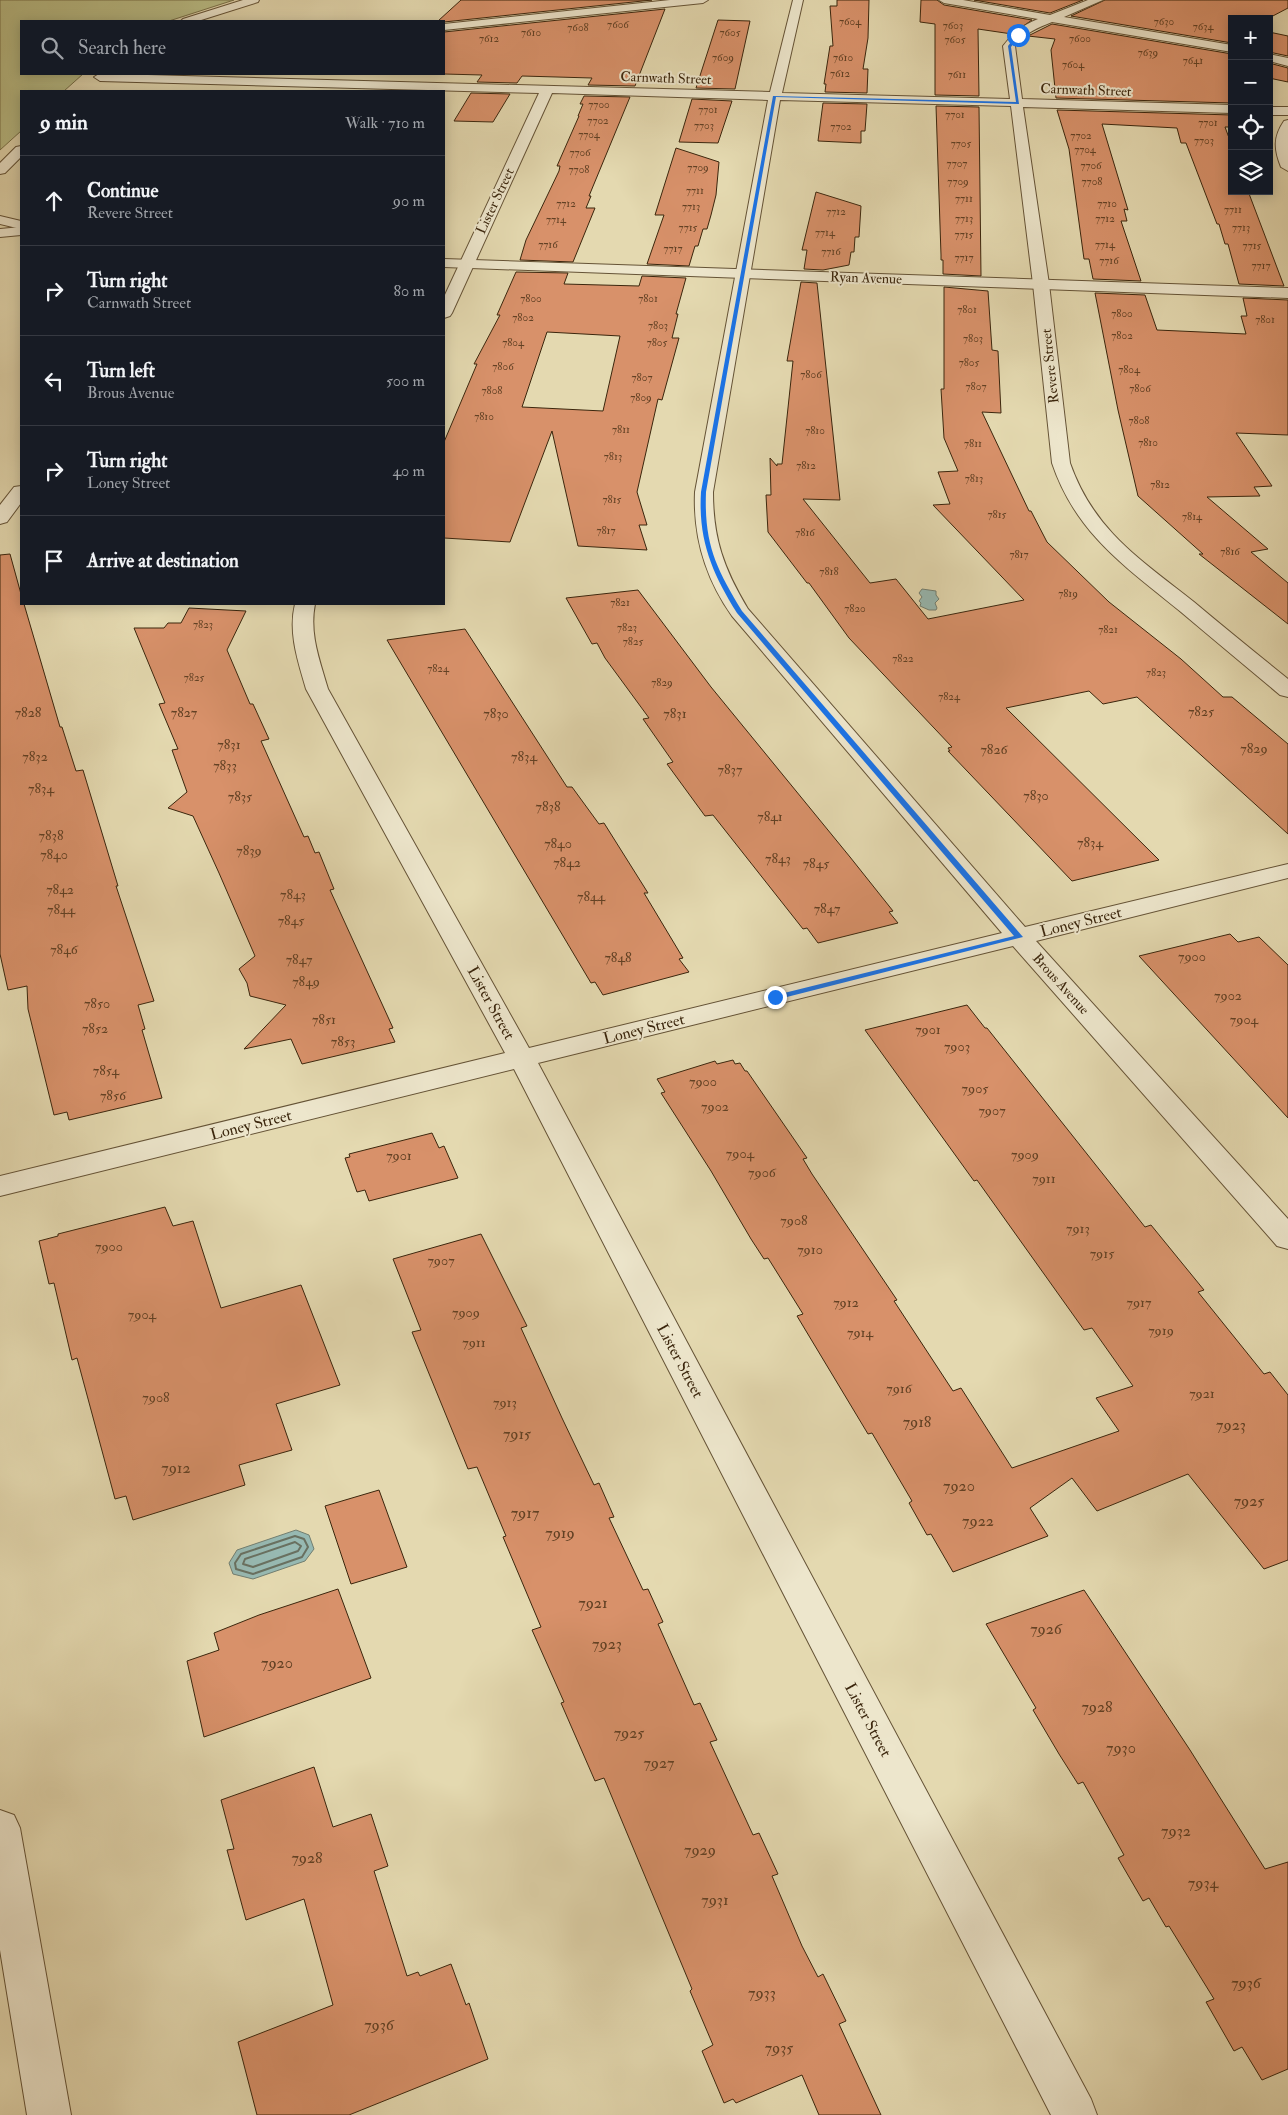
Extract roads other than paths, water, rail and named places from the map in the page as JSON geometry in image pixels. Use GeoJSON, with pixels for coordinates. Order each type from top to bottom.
{"type":"FeatureCollection","features":[{"type":"Feature","properties":{"kind":"street"},"geometry":{"type":"LineString","coordinates":[[190,20],[254,0]]}},
{"type":"Feature","properties":{"kind":"street"},"geometry":{"type":"LineString","coordinates":[[445,27],[704,0]]}},
{"type":"Feature","properties":{"kind":"street","name":"Brous Avenue"},"geometry":{"type":"LineString","coordinates":[[798,0],[775,96],[704,492],[702,517],[704,532],[717,574],[739,612],[1019,937],[1288,1238]]}},
{"type":"Feature","properties":{"kind":"street"},"geometry":{"type":"LineString","coordinates":[[944,0],[1228,49]]}},
{"type":"Feature","properties":{"kind":"street","name":"Revere Street"},"geometry":{"type":"LineString","coordinates":[[1098,0],[1054,19],[1042,21],[1024,30],[1010,46],[1041,284],[1061,463],[1066,482],[1073,496],[1117,550],[1288,690]]}},
{"type":"Feature","properties":{"kind":"street"},"geometry":{"type":"LineString","coordinates":[[1273,58],[1288,62]]}},
{"type":"Feature","properties":{"kind":"street"},"geometry":{"type":"LineString","coordinates":[[89,86],[101,75]]}},
{"type":"Feature","properties":{"kind":"street","name":"Carnwath Street"},"geometry":{"type":"LineString","coordinates":[[101,75],[1228,110]]}},
{"type":"Feature","properties":{"kind":"street","name":"Lister Street"},"geometry":{"type":"LineString","coordinates":[[445,311],[547,90]]}},
{"type":"Feature","properties":{"kind":"street"},"geometry":{"type":"LineString","coordinates":[[1273,111],[1288,111]]}},
{"type":"Feature","properties":{"kind":"street"},"geometry":{"type":"LineString","coordinates":[[1288,124],[1283,132],[1280,143],[1288,167]]}},
{"type":"Feature","properties":{"kind":"street"},"geometry":{"type":"LineString","coordinates":[[0,170],[20,151]]}},
{"type":"Feature","properties":{"kind":"street"},"geometry":{"type":"LineString","coordinates":[[0,220],[20,225]]}},
{"type":"Feature","properties":{"kind":"street"},"geometry":{"type":"LineString","coordinates":[[0,233],[20,231]]}},
{"type":"Feature","properties":{"kind":"street","name":"Ryan Avenue"},"geometry":{"type":"LineString","coordinates":[[445,263],[1288,293]]}},
{"type":"Feature","properties":{"kind":"street"},"geometry":{"type":"LineString","coordinates":[[0,518],[20,492]]}},
{"type":"Feature","properties":{"kind":"street","name":"Lister Street"},"geometry":{"type":"LineString","coordinates":[[305,605],[302,612],[304,643],[317,689],[522,1060],[1075,2115]]}},
{"type":"Feature","properties":{"kind":"street","name":"Loney Street"},"geometry":{"type":"LineString","coordinates":[[0,1186],[522,1060],[1288,871]]}},
{"type":"Feature","properties":{"kind":"street"},"geometry":{"type":"LineString","coordinates":[[0,1828],[49,2115]]}},
{"type":"Feature","properties":{"kind":"water"},"geometry":{"type":"Polygon","coordinates":[[[922,589],[936,591],[939,599],[935,603],[936,610],[929,610],[920,606],[921,603],[919,601],[922,597],[919,593],[922,589]]]}},
{"type":"Feature","properties":{"kind":"water"},"geometry":{"type":"Polygon","coordinates":[[[296,1530],[309,1535],[314,1549],[305,1561],[253,1579],[233,1574],[229,1563],[237,1550],[296,1530]]]}}]}
